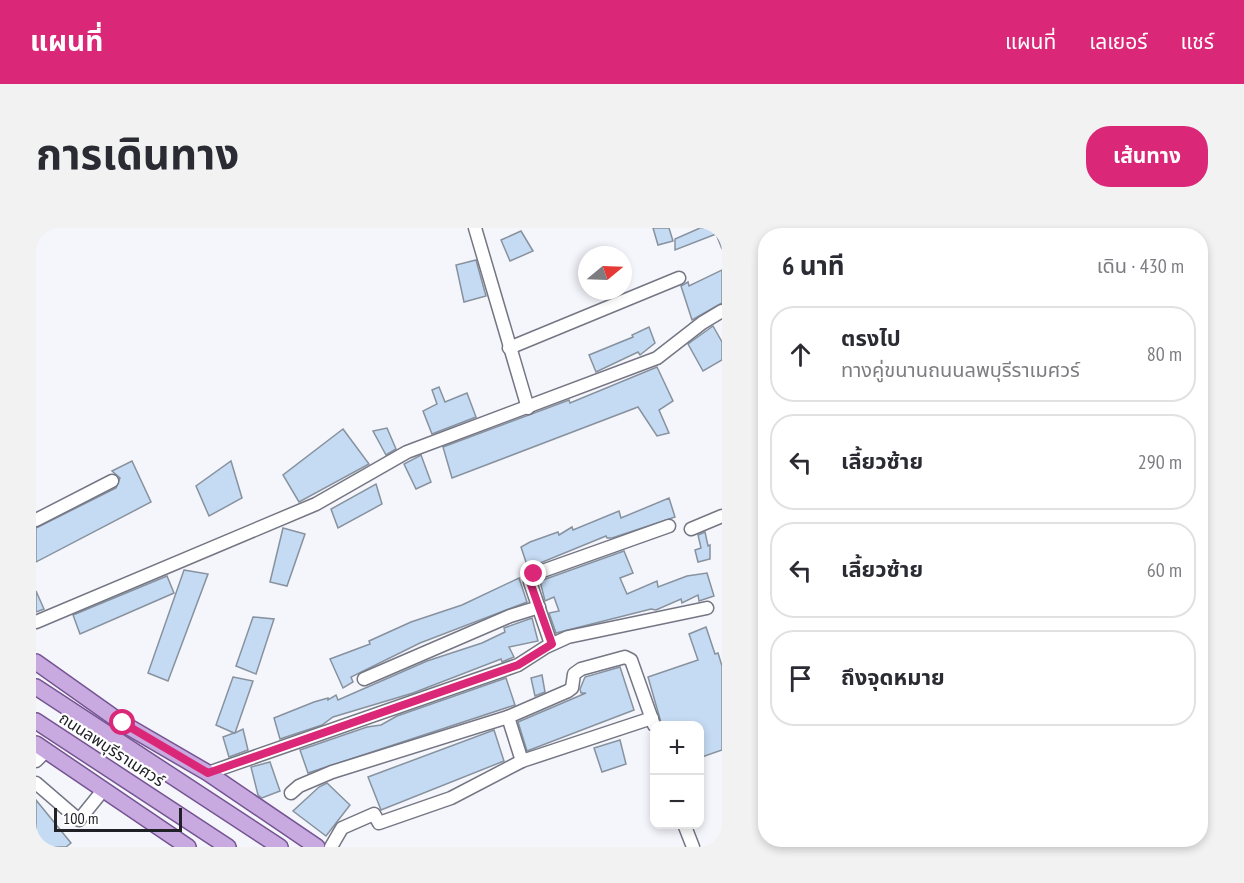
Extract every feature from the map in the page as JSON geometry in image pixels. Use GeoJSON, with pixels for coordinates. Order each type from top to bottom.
{"type":"FeatureCollection","features":[{"type":"Feature","properties":{"kind":"main road"},"geometry":{"type":"LineString","coordinates":[[36,662],[123,723],[280,847]]}},
{"type":"Feature","properties":{"kind":"main road","name":"ถนนลพบุรีราเมศวร์"},"geometry":{"type":"LineString","coordinates":[[36,687],[280,847]]}},
{"type":"Feature","properties":{"kind":"main road","name":"ถนนลพบุรีราเมศวร์"},"geometry":{"type":"LineString","coordinates":[[36,721],[228,847]]}},
{"type":"Feature","properties":{"kind":"main road"},"geometry":{"type":"LineString","coordinates":[[123,723],[208,773],[317,847]]}},
{"type":"Feature","properties":{"kind":"main road"},"geometry":{"type":"LineString","coordinates":[[39,752],[104,789],[188,847]]}},
{"type":"Feature","properties":{"kind":"street"},"geometry":{"type":"LineString","coordinates":[[475,228],[528,408]]}},
{"type":"Feature","properties":{"kind":"street"},"geometry":{"type":"LineString","coordinates":[[509,348],[679,278]]}},
{"type":"Feature","properties":{"kind":"street"},"geometry":{"type":"LineString","coordinates":[[36,622],[316,504],[407,452],[657,358],[702,323],[722,312]]}},
{"type":"Feature","properties":{"kind":"street"},"geometry":{"type":"LineString","coordinates":[[36,520],[112,481]]}},
{"type":"Feature","properties":{"kind":"street"},"geometry":{"type":"LineString","coordinates":[[691,529],[722,516]]}},
{"type":"Feature","properties":{"kind":"street"},"geometry":{"type":"LineString","coordinates":[[552,644],[530,582],[534,574],[669,526]]}},
{"type":"Feature","properties":{"kind":"street"},"geometry":{"type":"LineString","coordinates":[[364,679],[510,616],[539,607]]}},
{"type":"Feature","properties":{"kind":"street"},"geometry":{"type":"LineString","coordinates":[[208,773],[518,665],[568,637],[707,608]]}},
{"type":"Feature","properties":{"kind":"street"},"geometry":{"type":"LineString","coordinates":[[291,793],[299,786],[332,772],[508,717],[568,692],[572,688],[574,674],[581,669],[625,657],[631,660],[653,721]]}},
{"type":"Feature","properties":{"kind":"street"},"geometry":{"type":"LineString","coordinates":[[508,717],[522,761]]}},
{"type":"Feature","properties":{"kind":"street"},"geometry":{"type":"LineString","coordinates":[[331,847],[342,828],[374,814],[379,824],[451,798],[522,761],[650,723]]}},
{"type":"Feature","properties":{"kind":"street"},"geometry":{"type":"LineString","coordinates":[[36,783],[79,820],[104,789]]}},
{"type":"Feature","properties":{"kind":"street"},"geometry":{"type":"LineString","coordinates":[[686,829],[693,847]]}},
{"type":"Feature","properties":{"kind":"building"},"geometry":{"type":"Polygon","coordinates":[[[653,228],[669,228],[673,241],[658,245],[653,228]]]}},
{"type":"Feature","properties":{"kind":"building"},"geometry":{"type":"Polygon","coordinates":[[[700,228],[722,228],[722,249],[716,234],[675,250],[675,239],[700,228]]]}},
{"type":"Feature","properties":{"kind":"building"},"geometry":{"type":"Polygon","coordinates":[[[521,231],[533,251],[510,261],[501,240],[521,231]]]}},
{"type":"Feature","properties":{"kind":"building"},"geometry":{"type":"Polygon","coordinates":[[[476,260],[486,296],[464,302],[456,265],[476,260]]]}},
{"type":"Feature","properties":{"kind":"building"},"geometry":{"type":"Polygon","coordinates":[[[722,270],[722,303],[692,320],[681,286],[688,282],[689,286],[722,270]]]}},
{"type":"Feature","properties":{"kind":"building"},"geometry":{"type":"Polygon","coordinates":[[[713,326],[722,342],[722,360],[703,371],[688,344],[713,326]]]}},
{"type":"Feature","properties":{"kind":"building"},"geometry":{"type":"Polygon","coordinates":[[[649,327],[655,343],[640,355],[638,352],[596,372],[589,355],[633,337],[632,335],[649,327]]]}},
{"type":"Feature","properties":{"kind":"building"},"geometry":{"type":"Polygon","coordinates":[[[657,367],[673,401],[659,410],[669,433],[657,436],[638,407],[452,478],[443,447],[569,400],[570,403],[657,367]]]}},
{"type":"Feature","properties":{"kind":"building"},"geometry":{"type":"Polygon","coordinates":[[[439,387],[445,402],[467,393],[476,417],[432,434],[423,411],[437,404],[432,390],[439,387]]]}},
{"type":"Feature","properties":{"kind":"building"},"geometry":{"type":"Polygon","coordinates":[[[387,428],[396,449],[386,455],[373,431],[387,428]]]}},
{"type":"Feature","properties":{"kind":"building"},"geometry":{"type":"Polygon","coordinates":[[[343,429],[369,464],[299,502],[283,475],[343,429]]]}},
{"type":"Feature","properties":{"kind":"building"},"geometry":{"type":"Polygon","coordinates":[[[421,455],[431,482],[416,489],[404,464],[421,455]]]}},
{"type":"Feature","properties":{"kind":"building"},"geometry":{"type":"Polygon","coordinates":[[[132,461],[151,502],[36,562],[36,528],[116,488],[120,478],[112,471],[132,461]]]}},
{"type":"Feature","properties":{"kind":"building"},"geometry":{"type":"Polygon","coordinates":[[[231,461],[242,498],[209,516],[196,486],[231,461]]]}},
{"type":"Feature","properties":{"kind":"building"},"geometry":{"type":"Polygon","coordinates":[[[376,484],[382,504],[338,528],[331,509],[376,484]]]}},
{"type":"Feature","properties":{"kind":"building"},"geometry":{"type":"Polygon","coordinates":[[[669,498],[675,517],[612,538],[606,536],[528,568],[521,547],[530,542],[558,532],[559,535],[572,527],[573,530],[619,511],[621,518],[669,498]]]}},
{"type":"Feature","properties":{"kind":"building"},"geometry":{"type":"Polygon","coordinates":[[[283,528],[305,534],[287,586],[270,582],[283,528]]]}},
{"type":"Feature","properties":{"kind":"building"},"geometry":{"type":"Polygon","coordinates":[[[705,532],[708,546],[710,545],[710,559],[698,562],[695,550],[701,548],[698,535],[705,532]]]}},
{"type":"Feature","properties":{"kind":"building"},"geometry":{"type":"Polygon","coordinates":[[[624,551],[633,573],[620,578],[627,594],[657,581],[658,587],[687,576],[707,573],[714,596],[699,601],[698,595],[682,603],[681,599],[656,610],[651,609],[556,633],[549,613],[559,611],[554,597],[545,601],[540,581],[624,551]]]}},
{"type":"Feature","properties":{"kind":"building"},"geometry":{"type":"Polygon","coordinates":[[[184,570],[208,574],[168,681],[148,673],[184,570]]]}},
{"type":"Feature","properties":{"kind":"building"},"geometry":{"type":"Polygon","coordinates":[[[167,576],[174,593],[80,634],[73,615],[167,576]]]}},
{"type":"Feature","properties":{"kind":"building"},"geometry":{"type":"Polygon","coordinates":[[[519,578],[527,602],[420,643],[351,677],[353,682],[343,688],[330,659],[370,644],[369,641],[411,622],[462,605],[519,578]]]}},
{"type":"Feature","properties":{"kind":"building"},"geometry":{"type":"Polygon","coordinates":[[[36,591],[44,609],[36,612],[36,591]]]}},
{"type":"Feature","properties":{"kind":"building"},"geometry":{"type":"Polygon","coordinates":[[[253,617],[274,619],[256,674],[236,666],[253,617]]]}},
{"type":"Feature","properties":{"kind":"building"},"geometry":{"type":"Polygon","coordinates":[[[532,618],[538,641],[509,647],[514,657],[502,662],[501,659],[413,693],[333,717],[322,725],[280,739],[274,718],[314,702],[328,698],[328,700],[336,695],[338,700],[427,661],[482,643],[505,632],[504,628],[532,618]]]}},
{"type":"Feature","properties":{"kind":"building"},"geometry":{"type":"Polygon","coordinates":[[[706,627],[715,654],[718,653],[722,666],[722,750],[704,756],[704,721],[661,721],[648,677],[698,660],[689,634],[706,627]]]}},
{"type":"Feature","properties":{"kind":"building"},"geometry":{"type":"Polygon","coordinates":[[[620,667],[634,710],[527,751],[518,722],[586,693],[581,693],[580,689],[585,677],[620,667]]]}},
{"type":"Feature","properties":{"kind":"building"},"geometry":{"type":"Polygon","coordinates":[[[542,675],[545,692],[535,696],[531,678],[542,675]]]}},
{"type":"Feature","properties":{"kind":"building"},"geometry":{"type":"Polygon","coordinates":[[[233,677],[253,681],[235,733],[243,729],[248,750],[229,757],[223,737],[234,733],[216,725],[233,677]]]}},
{"type":"Feature","properties":{"kind":"building"},"geometry":{"type":"Polygon","coordinates":[[[506,678],[515,705],[308,773],[300,750],[367,727],[381,725],[397,716],[506,678]]]}},
{"type":"Feature","properties":{"kind":"building"},"geometry":{"type":"Polygon","coordinates":[[[494,730],[504,761],[381,810],[368,777],[494,730]]]}},
{"type":"Feature","properties":{"kind":"building"},"geometry":{"type":"Polygon","coordinates":[[[620,740],[626,764],[602,772],[594,748],[620,740]]]}},
{"type":"Feature","properties":{"kind":"building"},"geometry":{"type":"Polygon","coordinates":[[[270,762],[280,791],[262,798],[258,795],[251,767],[270,762]]]}},
{"type":"Feature","properties":{"kind":"building"},"geometry":{"type":"Polygon","coordinates":[[[327,783],[350,805],[326,836],[293,811],[319,787],[327,783]]]}},
{"type":"Feature","properties":{"kind":"building"},"geometry":{"type":"Polygon","coordinates":[[[36,800],[71,843],[66,847],[36,847],[36,800]]]}},
{"type":"Feature","properties":{"kind":"route"},"geometry":{"type":"LineString","coordinates":[[123,723],[208,773],[518,665],[552,644],[530,582],[534,574]]}}]}
